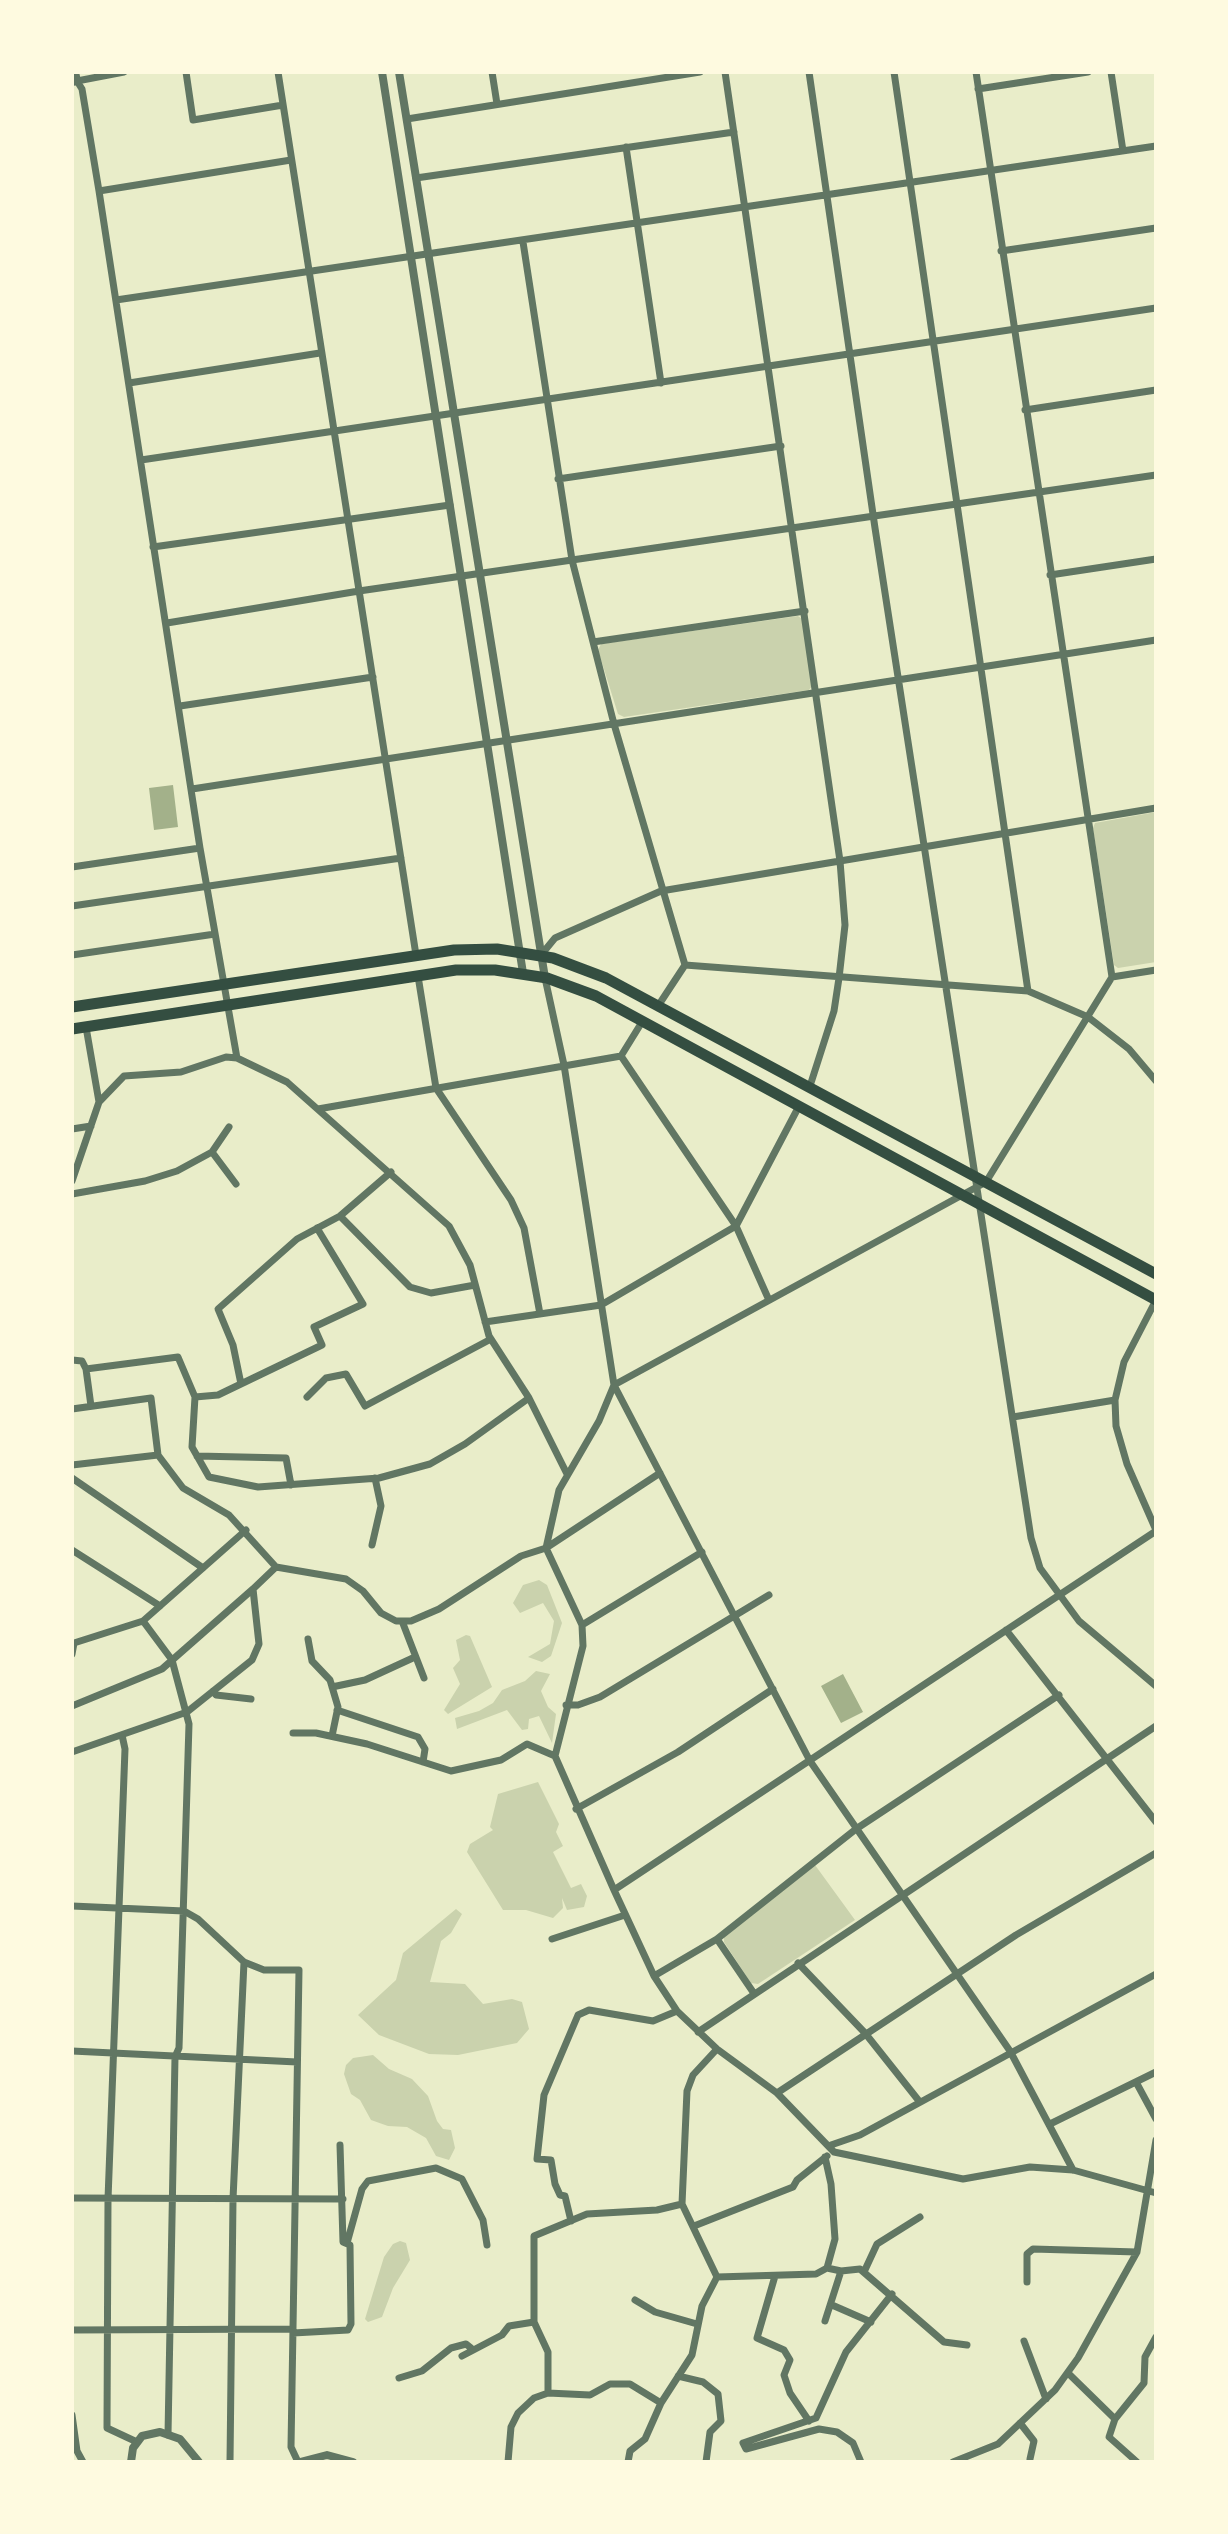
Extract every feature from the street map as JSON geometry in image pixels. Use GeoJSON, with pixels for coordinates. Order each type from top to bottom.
{"type":"FeatureCollection","features":[{"type":"Feature","properties":{"kind":"highway"},"geometry":{"type":"LineString","coordinates":[[72,1007],[468,949],[541,955],[593,972],[810,1086],[979,1182],[1156,1274]]}},
{"type":"Feature","properties":{"kind":"highway"},"geometry":{"type":"LineString","coordinates":[[72,1029],[469,970],[523,973],[545,978],[596,996],[981,1208],[1156,1300]]}},
{"type":"Feature","properties":{"kind":"street"},"geometry":{"type":"LineString","coordinates":[[124,72],[75,78],[82,89],[99,191],[200,848],[237,1058]]}},
{"type":"Feature","properties":{"kind":"street"},"geometry":{"type":"LineString","coordinates":[[186,72],[193,120],[283,105]]}},
{"type":"Feature","properties":{"kind":"street"},"geometry":{"type":"LineString","coordinates":[[278,72],[416,955]]}},
{"type":"Feature","properties":{"kind":"street"},"geometry":{"type":"LineString","coordinates":[[382,72],[523,973]]}},
{"type":"Feature","properties":{"kind":"street"},"geometry":{"type":"LineString","coordinates":[[399,72],[541,955],[564,1065],[614,1385],[810,1761],[1010,2051],[1073,2170]]}},
{"type":"Feature","properties":{"kind":"street"},"geometry":{"type":"LineString","coordinates":[[492,72],[497,104]]}},
{"type":"Feature","properties":{"kind":"street"},"geometry":{"type":"LineString","coordinates":[[407,119],[700,72]]}},
{"type":"Feature","properties":{"kind":"street"},"geometry":{"type":"LineString","coordinates":[[725,72],[840,861],[845,925],[839,978],[827,1036],[810,1086]]}},
{"type":"Feature","properties":{"kind":"street"},"geometry":{"type":"LineString","coordinates":[[809,72],[873,515],[979,1182],[1031,1538],[1040,1568],[1079,1621],[1156,1686]]}},
{"type":"Feature","properties":{"kind":"street"},"geometry":{"type":"LineString","coordinates":[[894,72],[1028,991]]}},
{"type":"Feature","properties":{"kind":"street"},"geometry":{"type":"LineString","coordinates":[[976,72],[1112,977],[979,1182],[614,1385],[599,1421],[567,1474],[552,1512],[546,1548],[582,1625],[583,1646],[555,1756],[576,1809],[654,1976],[677,2011],[717,2049],[777,2093],[833,2148],[963,2179],[1030,2167],[1073,2170],[1156,2193]]}},
{"type":"Feature","properties":{"kind":"street"},"geometry":{"type":"LineString","coordinates":[[978,89],[1088,72]]}},
{"type":"Feature","properties":{"kind":"street"},"geometry":{"type":"LineString","coordinates":[[1111,72],[1123,151]]}},
{"type":"Feature","properties":{"kind":"street"},"geometry":{"type":"LineString","coordinates":[[416,178],[734,132]]}},
{"type":"Feature","properties":{"kind":"street"},"geometry":{"type":"LineString","coordinates":[[116,300],[910,185],[1156,146]]}},
{"type":"Feature","properties":{"kind":"street"},"geometry":{"type":"LineString","coordinates":[[626,147],[661,383]]}},
{"type":"Feature","properties":{"kind":"street"},"geometry":{"type":"LineString","coordinates":[[99,191],[291,160]]}},
{"type":"Feature","properties":{"kind":"street"},"geometry":{"type":"LineString","coordinates":[[1001,251],[1156,228]]}},
{"type":"Feature","properties":{"kind":"street"},"geometry":{"type":"LineString","coordinates":[[523,242],[572,560],[614,724],[685,965]]}},
{"type":"Feature","properties":{"kind":"street"},"geometry":{"type":"LineString","coordinates":[[141,460],[1156,308]]}},
{"type":"Feature","properties":{"kind":"street"},"geometry":{"type":"LineString","coordinates":[[129,383],[320,353]]}},
{"type":"Feature","properties":{"kind":"street"},"geometry":{"type":"LineString","coordinates":[[1025,410],[1156,390]]}},
{"type":"Feature","properties":{"kind":"street"},"geometry":{"type":"LineString","coordinates":[[558,479],[781,446]]}},
{"type":"Feature","properties":{"kind":"street"},"geometry":{"type":"LineString","coordinates":[[167,623],[359,591],[1156,475]]}},
{"type":"Feature","properties":{"kind":"street"},"geometry":{"type":"LineString","coordinates":[[153,547],[450,505]]}},
{"type":"Feature","properties":{"kind":"street"},"geometry":{"type":"LineString","coordinates":[[1050,575],[1156,559]]}},
{"type":"Feature","properties":{"kind":"street"},"geometry":{"type":"LineString","coordinates":[[593,642],[805,611]]}},
{"type":"Feature","properties":{"kind":"street"},"geometry":{"type":"LineString","coordinates":[[192,789],[1156,640]]}},
{"type":"Feature","properties":{"kind":"street"},"geometry":{"type":"LineString","coordinates":[[180,706],[373,677]]}},
{"type":"Feature","properties":{"kind":"street"},"geometry":{"type":"LineString","coordinates":[[541,955],[555,938],[661,891],[1156,808]]}},
{"type":"Feature","properties":{"kind":"street"},"geometry":{"type":"LineString","coordinates":[[72,867],[200,848]]}},
{"type":"Feature","properties":{"kind":"street"},"geometry":{"type":"LineString","coordinates":[[72,906],[401,858]]}},
{"type":"Feature","properties":{"kind":"street"},"geometry":{"type":"LineString","coordinates":[[72,955],[215,934]]}},
{"type":"Feature","properties":{"kind":"street"},"geometry":{"type":"LineString","coordinates":[[685,965],[946,987],[983,985],[1028,991],[1088,1017],[1129,1049],[1156,1081]]}},
{"type":"Feature","properties":{"kind":"street"},"geometry":{"type":"LineString","coordinates":[[658,1006],[685,965]]}},
{"type":"Feature","properties":{"kind":"street"},"geometry":{"type":"LineString","coordinates":[[1112,977],[1156,970]]}},
{"type":"Feature","properties":{"kind":"street"},"geometry":{"type":"LineString","coordinates":[[418,976],[436,1088],[511,1200],[524,1228],[540,1314]]}},
{"type":"Feature","properties":{"kind":"street"},"geometry":{"type":"LineString","coordinates":[[318,1109],[621,1056],[642,1022]]}},
{"type":"Feature","properties":{"kind":"street"},"geometry":{"type":"LineString","coordinates":[[86,1027],[99,1102]]}},
{"type":"Feature","properties":{"kind":"street"},"geometry":{"type":"LineString","coordinates":[[621,1056],[736,1226],[768,1298]]}},
{"type":"Feature","properties":{"kind":"street"},"geometry":{"type":"LineString","coordinates":[[72,1181],[99,1102],[124,1076],[181,1072],[226,1057],[237,1058],[287,1082],[449,1226],[470,1265],[491,1339],[529,1398],[567,1474]]}},
{"type":"Feature","properties":{"kind":"street"},"geometry":{"type":"LineString","coordinates":[[485,1322],[601,1305],[736,1226],[798,1108]]}},
{"type":"Feature","properties":{"kind":"street"},"geometry":{"type":"LineString","coordinates":[[72,1129],[91,1126]]}},
{"type":"Feature","properties":{"kind":"street"},"geometry":{"type":"LineString","coordinates":[[72,1194],[145,1181],[177,1171],[212,1152],[229,1127]]}},
{"type":"Feature","properties":{"kind":"street"},"geometry":{"type":"LineString","coordinates":[[212,1152],[236,1184]]}},
{"type":"Feature","properties":{"kind":"street"},"geometry":{"type":"LineString","coordinates":[[241,1384],[233,1345],[218,1309],[297,1239],[340,1216],[391,1172]]}},
{"type":"Feature","properties":{"kind":"street"},"geometry":{"type":"LineString","coordinates":[[340,1216],[410,1287],[431,1293],[475,1285]]}},
{"type":"Feature","properties":{"kind":"street"},"geometry":{"type":"LineString","coordinates":[[195,1397],[218,1395],[322,1345],[314,1327],[363,1304],[317,1228]]}},
{"type":"Feature","properties":{"kind":"street"},"geometry":{"type":"LineString","coordinates":[[614,1890],[1156,1531],[1127,1464],[1116,1426],[1115,1400],[1124,1362],[1156,1300]]}},
{"type":"Feature","properties":{"kind":"street"},"geometry":{"type":"LineString","coordinates":[[307,1397],[326,1378],[346,1374],[365,1406],[491,1339]]}},
{"type":"Feature","properties":{"kind":"street"},"geometry":{"type":"LineString","coordinates":[[86,1369],[178,1357],[195,1397],[192,1447],[209,1477],[258,1487],[375,1478],[430,1464],[465,1444],[529,1398]]}},
{"type":"Feature","properties":{"kind":"street"},"geometry":{"type":"LineString","coordinates":[[72,1360],[82,1361],[86,1369],[91,1406]]}},
{"type":"Feature","properties":{"kind":"street"},"geometry":{"type":"LineString","coordinates":[[72,1409],[151,1398],[158,1455],[183,1488],[229,1515],[246,1530],[276,1567],[346,1579],[363,1591],[381,1613],[402,1621],[439,1609],[521,1556],[546,1548],[660,1473]]}},
{"type":"Feature","properties":{"kind":"street"},"geometry":{"type":"LineString","coordinates":[[1013,1417],[1115,1400]]}},
{"type":"Feature","properties":{"kind":"street"},"geometry":{"type":"LineString","coordinates":[[72,1465],[158,1455]]}},
{"type":"Feature","properties":{"kind":"street"},"geometry":{"type":"LineString","coordinates":[[197,1456],[286,1458],[291,1485]]}},
{"type":"Feature","properties":{"kind":"street"},"geometry":{"type":"LineString","coordinates":[[72,1478],[203,1568]]}},
{"type":"Feature","properties":{"kind":"street"},"geometry":{"type":"LineString","coordinates":[[372,1545],[381,1506],[375,1478]]}},
{"type":"Feature","properties":{"kind":"street"},"geometry":{"type":"LineString","coordinates":[[72,1654],[73,1643],[143,1621],[246,1530]]}},
{"type":"Feature","properties":{"kind":"street"},"geometry":{"type":"LineString","coordinates":[[72,1550],[160,1606]]}},
{"type":"Feature","properties":{"kind":"street"},"geometry":{"type":"LineString","coordinates":[[582,1625],[702,1552]]}},
{"type":"Feature","properties":{"kind":"street"},"geometry":{"type":"LineString","coordinates":[[72,1706],[162,1669],[276,1567]]}},
{"type":"Feature","properties":{"kind":"street"},"geometry":{"type":"LineString","coordinates":[[72,1738],[74,1751],[187,1712],[252,1660],[259,1644],[253,1589]]}},
{"type":"Feature","properties":{"kind":"street"},"geometry":{"type":"LineString","coordinates":[[566,1705],[578,1705],[600,1697],[769,1595]]}},
{"type":"Feature","properties":{"kind":"street"},"geometry":{"type":"LineString","coordinates":[[143,1621],[172,1660],[187,1712],[184,1911],[179,2048],[175,2057],[168,2435]]}},
{"type":"Feature","properties":{"kind":"street"},"geometry":{"type":"LineString","coordinates":[[402,1621],[424,1678]]}},
{"type":"Feature","properties":{"kind":"street"},"geometry":{"type":"LineString","coordinates":[[1006,1630],[1156,1822]]}},
{"type":"Feature","properties":{"kind":"street"},"geometry":{"type":"LineString","coordinates":[[308,1639],[312,1661],[332,1687],[337,1710],[332,1736]]}},
{"type":"Feature","properties":{"kind":"street"},"geometry":{"type":"LineString","coordinates":[[332,1687],[365,1680],[415,1657]]}},
{"type":"Feature","properties":{"kind":"street"},"geometry":{"type":"LineString","coordinates":[[576,1809],[678,1752],[773,1689]]}},
{"type":"Feature","properties":{"kind":"street"},"geometry":{"type":"LineString","coordinates":[[213,1691],[216,1695],[251,1699]]}},
{"type":"Feature","properties":{"kind":"street"},"geometry":{"type":"LineString","coordinates":[[654,1976],[717,1939],[856,1829],[1059,1695]]}},
{"type":"Feature","properties":{"kind":"street"},"geometry":{"type":"LineString","coordinates":[[337,1710],[418,1737],[425,1749],[423,1762]]}},
{"type":"Feature","properties":{"kind":"street"},"geometry":{"type":"LineString","coordinates":[[698,2032],[753,1992],[1156,1726]]}},
{"type":"Feature","properties":{"kind":"street"},"geometry":{"type":"LineString","coordinates":[[293,1733],[332,1736],[400,1753],[451,1771],[501,1760],[527,1744],[555,1756]]}},
{"type":"Feature","properties":{"kind":"street"},"geometry":{"type":"LineString","coordinates":[[122,1735],[125,1749],[108,2199],[107,2428],[137,2442]]}},
{"type":"Feature","properties":{"kind":"street"},"geometry":{"type":"LineString","coordinates":[[777,2093],[957,1973],[1156,1853]]}},
{"type":"Feature","properties":{"kind":"street"},"geometry":{"type":"LineString","coordinates":[[72,1906],[184,1911],[198,1919],[244,1962],[264,1970],[299,1970],[291,2447],[299,2462],[327,2455],[353,2462]]}},
{"type":"Feature","properties":{"kind":"street"},"geometry":{"type":"LineString","coordinates":[[552,1939],[625,1915]]}},
{"type":"Feature","properties":{"kind":"street"},"geometry":{"type":"LineString","coordinates":[[717,1939],[753,1992]]}},
{"type":"Feature","properties":{"kind":"street"},"geometry":{"type":"LineString","coordinates":[[230,2462],[233,2199],[244,1962]]}},
{"type":"Feature","properties":{"kind":"street"},"geometry":{"type":"LineString","coordinates":[[798,1963],[865,2033],[919,2101]]}},
{"type":"Feature","properties":{"kind":"street"},"geometry":{"type":"LineString","coordinates":[[694,2226],[793,2187],[833,2148],[1156,1974]]}},
{"type":"Feature","properties":{"kind":"street"},"geometry":{"type":"LineString","coordinates":[[571,2221],[565,2196],[560,2195],[555,2184],[551,2160],[537,2159],[544,2095],[578,2015],[589,2010],[653,2021],[677,2011]]}},
{"type":"Feature","properties":{"kind":"street"},"geometry":{"type":"LineString","coordinates":[[628,2462],[630,2451],[645,2439],[661,2403],[692,2355],[697,2324],[717,2277],[682,2204],[687,2091],[693,2075],[717,2049]]}},
{"type":"Feature","properties":{"kind":"street"},"geometry":{"type":"LineString","coordinates":[[72,2051],[297,2062]]}},
{"type":"Feature","properties":{"kind":"street"},"geometry":{"type":"LineString","coordinates":[[1050,2124],[1156,2072]]}},
{"type":"Feature","properties":{"kind":"street"},"geometry":{"type":"LineString","coordinates":[[1136,2082],[1156,2119]]}},
{"type":"Feature","properties":{"kind":"street"},"geometry":{"type":"LineString","coordinates":[[953,2462],[998,2444],[1046,2399],[1068,2373],[1137,2252],[1156,2140]]}},
{"type":"Feature","properties":{"kind":"street"},"geometry":{"type":"LineString","coordinates":[[72,2330],[348,2330],[350,2245],[343,2242],[340,2145]]}},
{"type":"Feature","properties":{"kind":"street"},"geometry":{"type":"LineString","coordinates":[[825,2157],[831,2184],[835,2239],[827,2268]]}},
{"type":"Feature","properties":{"kind":"street"},"geometry":{"type":"LineString","coordinates":[[347,2243],[368,2181],[436,2168],[462,2179],[483,2220],[487,2245]]}},
{"type":"Feature","properties":{"kind":"street"},"geometry":{"type":"LineString","coordinates":[[72,2198],[343,2199]]}},
{"type":"Feature","properties":{"kind":"street"},"geometry":{"type":"LineString","coordinates":[[548,2393],[548,2352],[534,2322],[534,2236],[587,2214],[657,2210],[682,2204]]}},
{"type":"Feature","properties":{"kind":"street"},"geometry":{"type":"LineString","coordinates":[[864,2272],[877,2244],[920,2217]]}},
{"type":"Feature","properties":{"kind":"street"},"geometry":{"type":"LineString","coordinates":[[1027,2282],[1027,2254],[1033,2249],[1137,2252]]}},
{"type":"Feature","properties":{"kind":"street"},"geometry":{"type":"LineString","coordinates":[[717,2277],[816,2274],[827,2268],[841,2271],[860,2269],[944,2342],[967,2345]]}},
{"type":"Feature","properties":{"kind":"street"},"geometry":{"type":"LineString","coordinates":[[825,2321],[841,2271]]}},
{"type":"Feature","properties":{"kind":"street"},"geometry":{"type":"LineString","coordinates":[[775,2276],[757,2338],[784,2350],[790,2360],[784,2375],[790,2393],[809,2421]]}},
{"type":"Feature","properties":{"kind":"street"},"geometry":{"type":"LineString","coordinates":[[861,2462],[853,2443],[837,2432],[819,2429],[746,2449],[743,2443],[816,2418],[846,2352],[892,2294]]}},
{"type":"Feature","properties":{"kind":"street"},"geometry":{"type":"LineString","coordinates":[[635,2300],[655,2312],[697,2324]]}},
{"type":"Feature","properties":{"kind":"street"},"geometry":{"type":"LineString","coordinates":[[832,2305],[871,2322]]}},
{"type":"Feature","properties":{"kind":"street"},"geometry":{"type":"LineString","coordinates":[[462,2356],[471,2348],[502,2335],[509,2326],[534,2322]]}},
{"type":"Feature","properties":{"kind":"street"},"geometry":{"type":"LineString","coordinates":[[1132,2460],[1109,2437],[1115,2419],[1144,2383],[1145,2357],[1156,2337]]}},
{"type":"Feature","properties":{"kind":"street"},"geometry":{"type":"LineString","coordinates":[[1024,2341],[1046,2399]]}},
{"type":"Feature","properties":{"kind":"street"},"geometry":{"type":"LineString","coordinates":[[399,2378],[422,2371],[451,2348],[466,2344],[471,2348]]}},
{"type":"Feature","properties":{"kind":"street"},"geometry":{"type":"LineString","coordinates":[[1068,2373],[1115,2419]]}},
{"type":"Feature","properties":{"kind":"street"},"geometry":{"type":"LineString","coordinates":[[678,2376],[703,2382],[718,2394],[721,2421],[710,2432],[706,2462]]}},
{"type":"Feature","properties":{"kind":"street"},"geometry":{"type":"LineString","coordinates":[[508,2462],[511,2427],[518,2413],[534,2398],[548,2393],[590,2395],[610,2384],[630,2384],[661,2403]]}},
{"type":"Feature","properties":{"kind":"street"},"geometry":{"type":"LineString","coordinates":[[72,2415],[77,2451],[83,2462]]}},
{"type":"Feature","properties":{"kind":"street"},"geometry":{"type":"LineString","coordinates":[[1020,2423],[1034,2441],[1030,2459]]}},
{"type":"Feature","properties":{"kind":"street"},"geometry":{"type":"LineString","coordinates":[[131,2462],[142,2436],[160,2432],[180,2439],[199,2462]]}},
{"type":"Feature","properties":{"kind":"shaded area"},"geometry":{"type":"Polygon","coordinates":[[[798,616],[802,619],[812,686],[809,690],[624,717],[618,714],[598,650],[601,644],[798,616]]]}},
{"type":"Feature","properties":{"kind":"shaded area"},"geometry":{"type":"Polygon","coordinates":[[[173,785],[178,827],[154,830],[149,788],[173,785]]]}},
{"type":"Feature","properties":{"kind":"shaded area"},"geometry":{"type":"Polygon","coordinates":[[[1156,812],[1156,962],[1118,968],[1114,965],[1093,828],[1095,823],[1156,812]]]}},
{"type":"Feature","properties":{"kind":"shaded area"},"geometry":{"type":"Polygon","coordinates":[[[539,1580],[547,1585],[562,1623],[551,1656],[542,1662],[528,1657],[550,1644],[554,1621],[543,1603],[520,1613],[513,1603],[523,1585],[539,1580]]]}},
{"type":"Feature","properties":{"kind":"shaded area"},"geometry":{"type":"Polygon","coordinates":[[[470,1636],[492,1687],[448,1714],[444,1710],[460,1684],[453,1668],[460,1660],[456,1640],[470,1636]]]}},
{"type":"Feature","properties":{"kind":"shaded area"},"geometry":{"type":"Polygon","coordinates":[[[536,1671],[550,1674],[541,1691],[548,1707],[556,1714],[552,1743],[539,1716],[529,1719],[528,1729],[522,1730],[507,1710],[457,1729],[455,1718],[493,1703],[502,1690],[525,1681],[536,1671]]]}},
{"type":"Feature","properties":{"kind":"shaded area"},"geometry":{"type":"Polygon","coordinates":[[[843,1674],[863,1712],[841,1723],[821,1686],[843,1674]]]}},
{"type":"Feature","properties":{"kind":"shaded area"},"geometry":{"type":"Polygon","coordinates":[[[538,1782],[559,1824],[556,1832],[563,1846],[553,1852],[571,1888],[581,1884],[587,1896],[584,1907],[567,1910],[562,1898],[563,1908],[553,1918],[526,1910],[503,1910],[467,1852],[470,1844],[493,1830],[490,1827],[498,1794],[538,1782]]]}},
{"type":"Feature","properties":{"kind":"shaded area"},"geometry":{"type":"Polygon","coordinates":[[[815,1865],[855,1920],[758,1984],[751,1983],[724,1942],[724,1936],[815,1865]]]}},
{"type":"Feature","properties":{"kind":"shaded area"},"geometry":{"type":"Polygon","coordinates":[[[456,1909],[462,1914],[451,1933],[441,1941],[430,1982],[465,1984],[483,2004],[512,1999],[522,2002],[529,2029],[517,2043],[458,2055],[429,2054],[379,2035],[358,2015],[396,1980],[403,1953],[456,1909]]]}},
{"type":"Feature","properties":{"kind":"shaded area"},"geometry":{"type":"Polygon","coordinates":[[[373,2055],[389,2069],[412,2079],[428,2096],[437,2121],[443,2129],[451,2130],[455,2148],[449,2160],[436,2156],[426,2138],[407,2127],[388,2126],[371,2120],[360,2100],[351,2094],[344,2074],[346,2065],[353,2058],[373,2055]]]}},
{"type":"Feature","properties":{"kind":"shaded area"},"geometry":{"type":"Polygon","coordinates":[[[400,2241],[406,2243],[410,2260],[393,2288],[382,2317],[368,2322],[365,2319],[384,2257],[393,2244],[400,2241]]]}}]}
